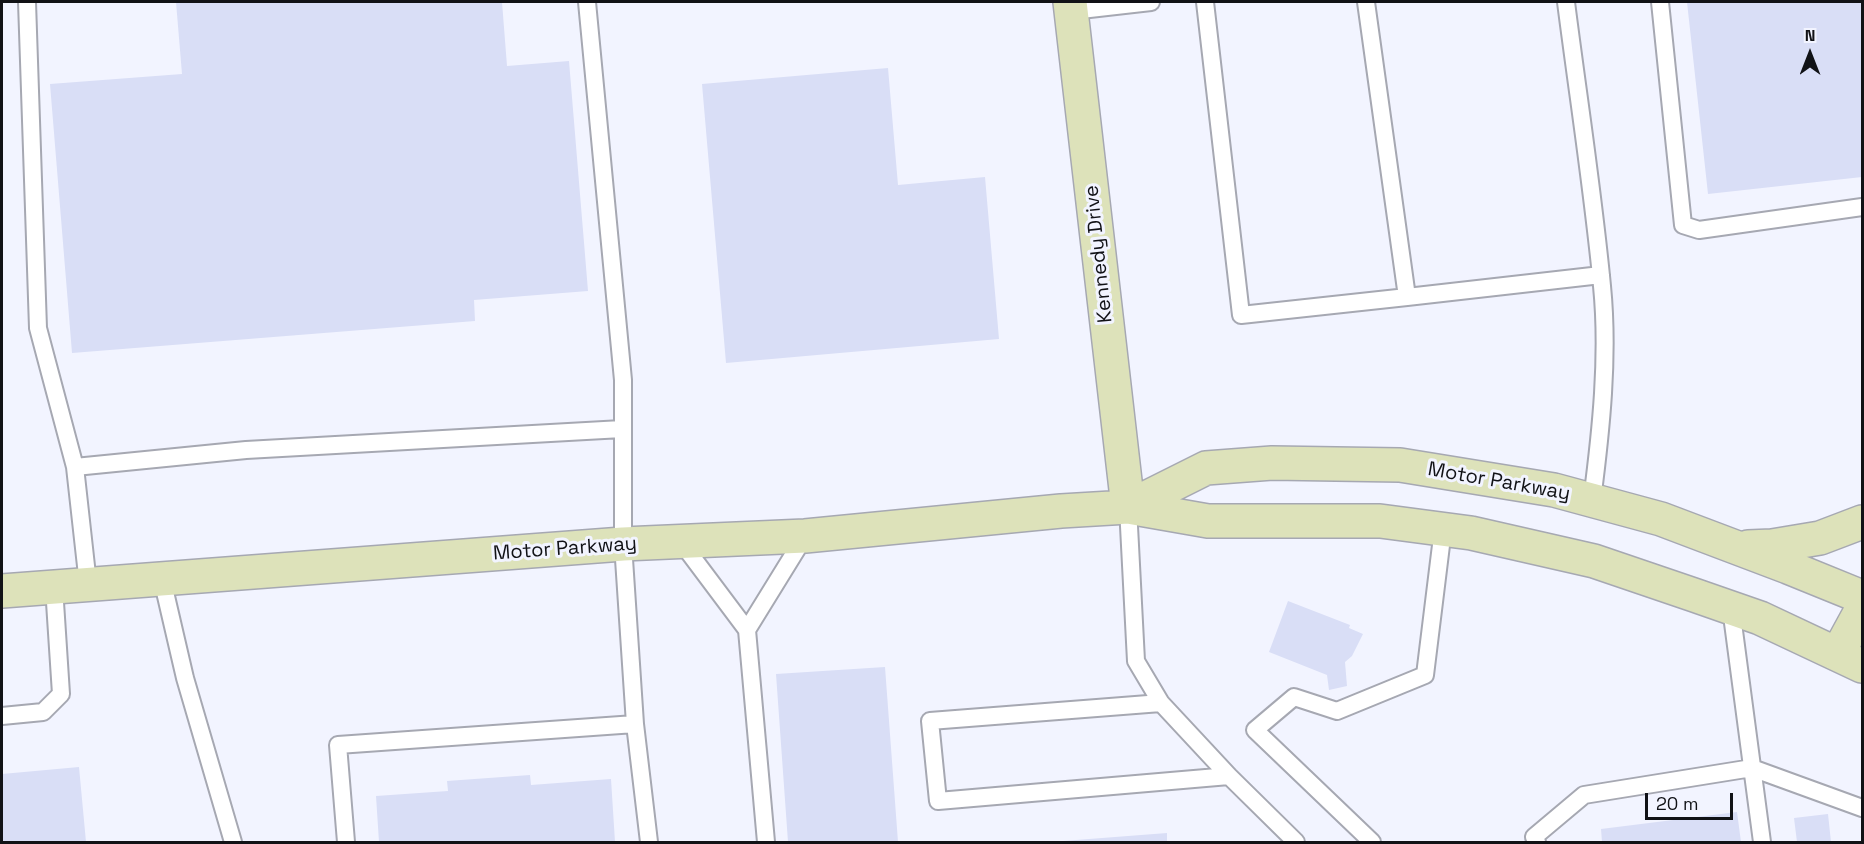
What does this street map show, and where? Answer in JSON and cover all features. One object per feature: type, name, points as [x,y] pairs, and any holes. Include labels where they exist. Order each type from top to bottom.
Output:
[{"type":"main road","name":"Kennedy Drive","points":[[1071,6],[1128,507]]},
{"type":"main road","name":"Motor Parkway","points":[[1128,507],[1206,468],[1272,463],[1400,465],[1554,490],[1661,519],[1863,597]]},
{"type":"main road","name":"Motor Parkway","points":[[2,591],[623,544],[805,536],[1061,511],[1128,507],[1208,521],[1380,521],[1471,533],[1593,561],[1760,618],[1850,660]]},
{"type":"main road","points":[[1737,547],[1772,546],[1820,538],[1863,522]]},
{"type":"main road","points":[[1850,660],[1863,609]]},
{"type":"lane","points":[[27,2],[38,328],[75,467],[88,584]]},
{"type":"lane","points":[[588,2],[623,380],[623,544],[635,724],[649,843]]},
{"type":"lane","points":[[1071,6],[1151,2]]},
{"type":"lane","points":[[1205,2],[1241,315],[1601,275]]},
{"type":"lane","points":[[1366,2],[1407,297]]},
{"type":"lane","points":[[1566,2],[1601,275],[1604,351],[1600,438],[1592,500]]},
{"type":"lane","points":[[1660,2],[1683,225],[1699,230],[1863,207]]},
{"type":"lane","points":[[75,467],[246,450],[622,429]]},
{"type":"lane","points":[[1128,507],[1136,661],[1161,703],[1296,843]]},
{"type":"lane","points":[[1372,843],[1255,730],[1294,697],[1337,711],[1425,675],[1443,529]]},
{"type":"lane","points":[[747,630],[805,536]]},
{"type":"lane","points":[[681,542],[747,630],[766,843]]},
{"type":"lane","points":[[162,579],[185,678],[233,843]]},
{"type":"lane","points":[[2,585],[2,591]]},
{"type":"lane","points":[[2,716],[43,712],[61,694],[54,587]]},
{"type":"lane","points":[[1731,608],[1762,843]]},
{"type":"lane","points":[[1161,703],[930,721],[938,801],[1229,776]]},
{"type":"lane","points":[[346,843],[338,745],[635,724]]},
{"type":"lane","points":[[1537,843],[1534,837],[1584,795],[1752,768],[1863,808]]},
{"type":"building","points":[[176,2],[502,2],[507,66],[569,61],[588,291],[474,300],[475,321],[72,353],[50,84],[182,74]]},
{"type":"building","points":[[1687,2],[1862,2],[1862,177],[1708,194]]},
{"type":"building","points":[[888,68],[898,185],[985,177],[999,339],[726,363],[702,84]]},
{"type":"building","points":[[1288,601],[1350,625],[1349,628],[1363,634],[1352,656],[1345,662],[1347,686],[1329,690],[1327,675],[1269,652]]},
{"type":"building","points":[[885,667],[898,842],[788,842],[776,674]]},
{"type":"building","points":[[79,767],[86,842],[2,842],[2,774]]},
{"type":"building","points":[[530,775],[531,785],[611,779],[615,842],[379,842],[376,796],[448,791],[447,781]]},
{"type":"building","points":[[1737,812],[1741,842],[1602,842],[1601,829]]},
{"type":"building","points":[[1828,814],[1831,842],[1797,842],[1794,818]]},
{"type":"building","points":[[1167,833],[1167,842],[1063,842],[1063,841]]}]
